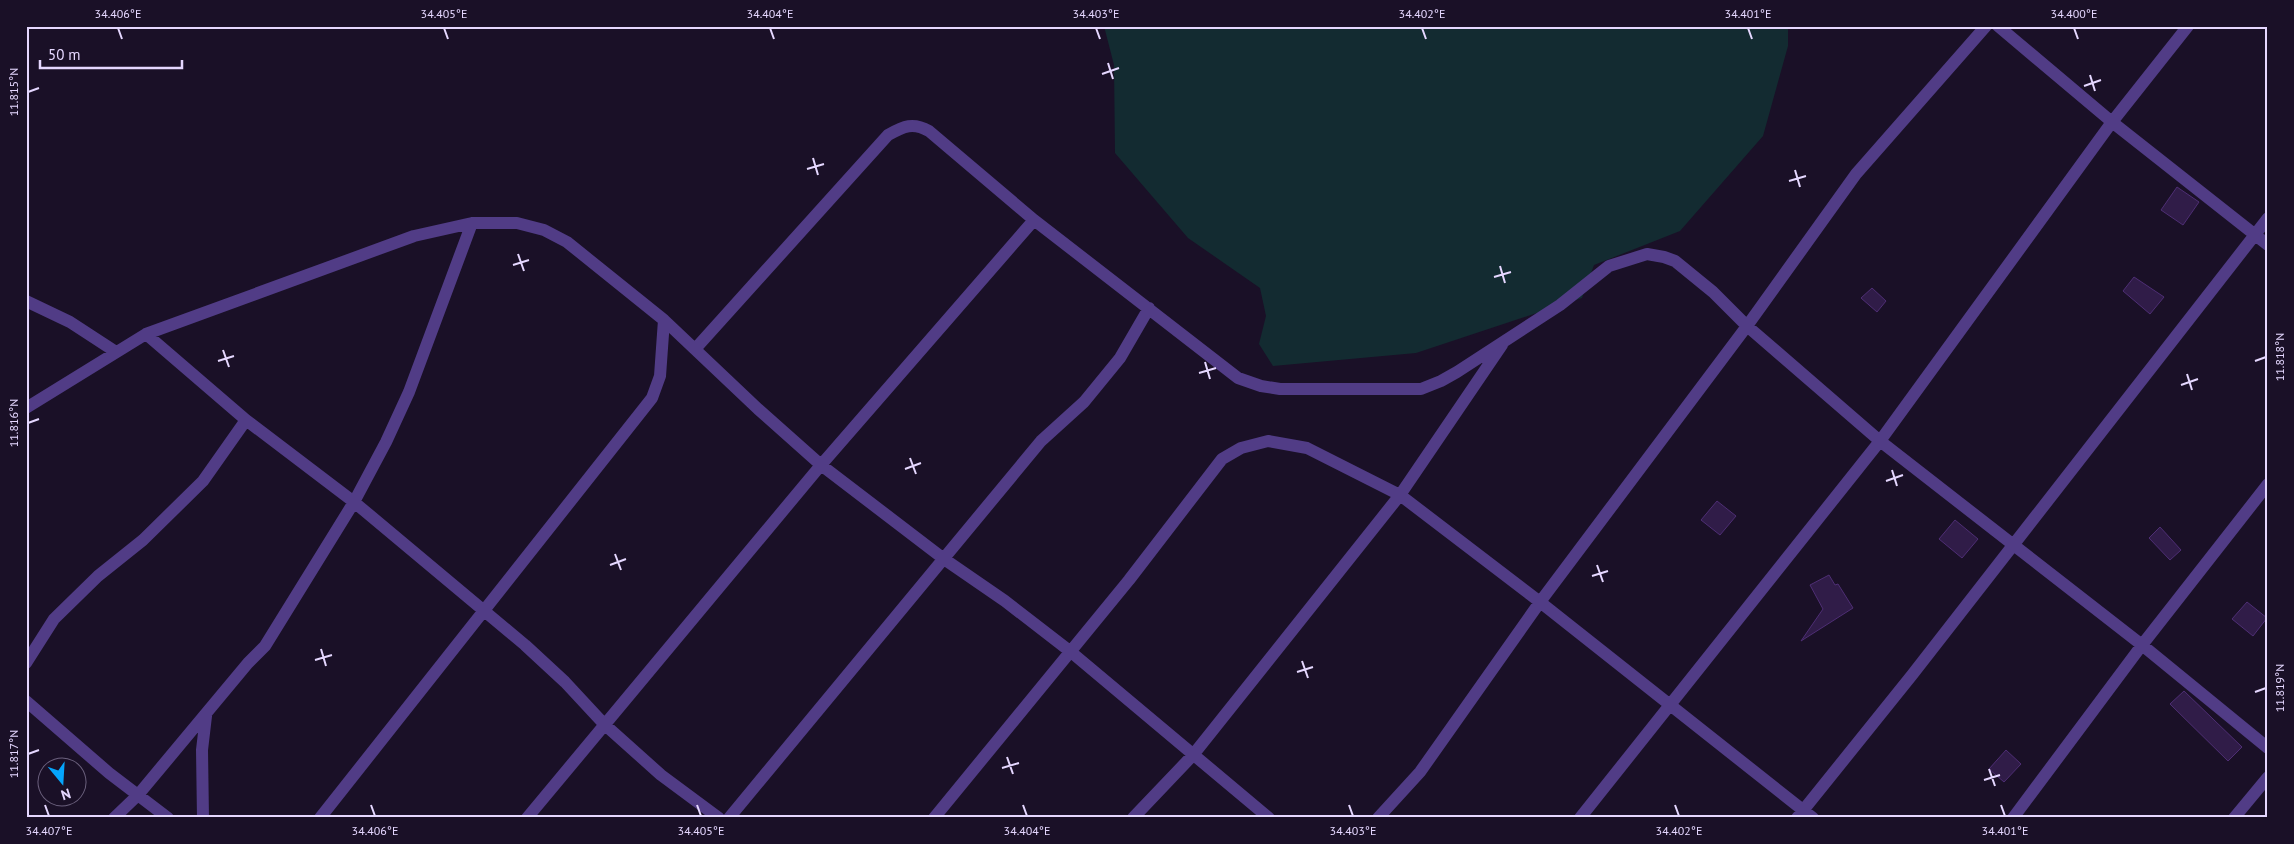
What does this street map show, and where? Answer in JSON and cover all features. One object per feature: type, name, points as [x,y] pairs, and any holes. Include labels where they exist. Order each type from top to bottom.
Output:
[{"type":"street","points":[[1378,818],[1420,772],[1540,602],[1747,326],[1856,174],[1986,26]]},
{"type":"street","points":[[1998,26],[2112,122],[2268,245]]},
{"type":"street","points":[[1580,818],[1880,440],[2112,122],[2188,26]]},
{"type":"street","points":[[696,348],[888,135],[910,124],[920,126],[929,131],[1034,220],[1238,378],[1261,386],[1280,389],[1420,389],[1440,381],[1560,305],[1609,266],[1647,254],[1664,257],[1675,261],[1713,292],[1747,326],[1880,440],[2142,645],[2268,748]]},
{"type":"street","points":[[934,818],[1129,580],[1222,460],[1241,448],[1268,442],[1307,448],[1400,495],[1671,705],[1804,815],[2268,218]]},
{"type":"street","points":[[527,818],[821,465],[1034,220]]},
{"type":"street","points":[[114,818],[138,795],[278,626],[354,502],[386,442],[409,392],[472,222]]},
{"type":"street","points":[[26,408],[146,334],[414,236],[472,222],[516,223],[544,230],[567,242],[664,320],[696,348],[758,409],[821,465],[944,559],[1005,601],[1071,652],[1269,818]]},
{"type":"street","points":[[26,301],[70,322],[116,352]]},
{"type":"street","points":[[729,818],[1041,441],[1084,402],[1120,358],[1149,308]]},
{"type":"street","points":[[320,818],[484,612],[590,474],[652,398],[660,376],[664,320]]},
{"type":"street","points":[[146,334],[246,420],[354,502],[566,682],[604,724],[662,775],[719,818]]},
{"type":"street","points":[[1133,818],[1193,755],[1400,495],[1507,339]]},
{"type":"street","points":[[26,663],[54,619],[98,576],[143,540],[203,481],[246,420]]},
{"type":"street","points":[[2013,818],[2142,645],[2268,484]]},
{"type":"street","points":[[26,702],[168,818]]},
{"type":"street","points":[[203,818],[202,750],[206,715]]},
{"type":"street","points":[[2234,818],[2268,777]]},
{"type":"green space","points":[[1104,26],[1788,26],[1788,46],[1763,136],[1680,231],[1594,265],[1582,298],[1416,353],[1273,366],[1259,344],[1266,316],[1260,288],[1188,238],[1115,153],[1114,65]]},
{"type":"building","points":[[2177,187],[2199,202],[2183,225],[2161,210]]},
{"type":"building","points":[[2134,277],[2164,297],[2150,314],[2123,291]]},
{"type":"building","points":[[1872,288],[1886,301],[1877,312],[1861,298]]},
{"type":"building","points":[[1717,501],[1736,516],[1720,535],[1701,520]]},
{"type":"building","points":[[1955,520],[1978,539],[1962,558],[1939,539]]},
{"type":"building","points":[[2160,527],[2181,550],[2170,560],[2149,538]]},
{"type":"building","points":[[1829,575],[1835,585],[1838,584],[1853,608],[1801,641],[1823,609],[1810,585]]},
{"type":"building","points":[[2247,602],[2267,618],[2253,636],[2232,619]]},
{"type":"building","points":[[2184,691],[2242,747],[2228,761],[2170,704]]},
{"type":"building","points":[[2006,750],[2021,764],[2004,782],[1989,769]]}]
